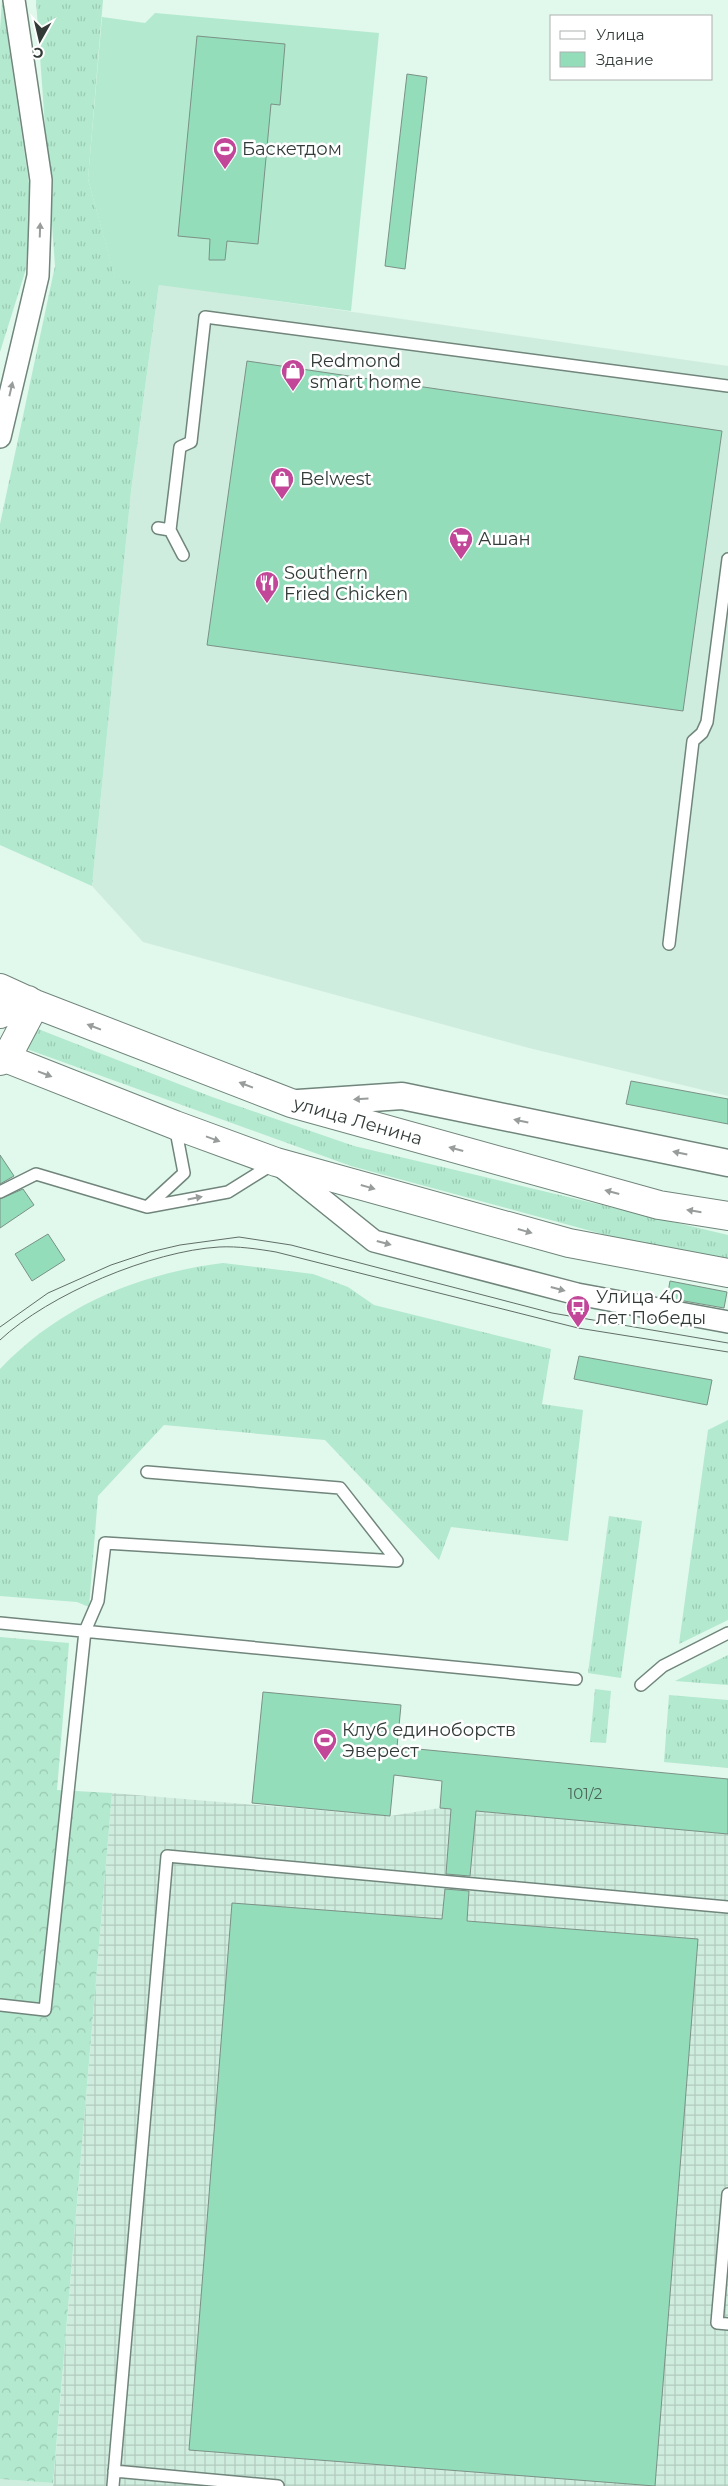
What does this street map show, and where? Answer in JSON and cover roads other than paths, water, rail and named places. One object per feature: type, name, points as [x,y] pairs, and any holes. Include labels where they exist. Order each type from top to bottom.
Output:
[{"type":"main road","name":"улица Ленина","points":[[0,988],[291,1103],[660,1205],[728,1216]]},
{"type":"main road","points":[[0,1014],[32,1002]]},
{"type":"main road","points":[[32,1002],[2,1059],[276,1162],[569,1244],[728,1273]]},
{"type":"street","points":[[0,437],[38,276],[40,220],[41,180],[14,0]]},
{"type":"street","points":[[291,1103],[402,1096],[728,1163]]},
{"type":"street","points":[[276,1162],[374,1240],[577,1294],[728,1322]]},
{"type":"lane","points":[[183,555],[164,529],[180,447],[191,442],[205,317],[728,386]]},
{"type":"lane","points":[[668,944],[693,740],[702,733],[707,722],[728,559]]},
{"type":"lane","points":[[147,1207],[184,1173],[175,1125]]},
{"type":"lane","points":[[0,1192],[36,1174],[147,1207],[228,1192],[276,1162]]},
{"type":"lane","points":[[0,2005],[45,2010],[85,1631],[98,1601],[105,1543],[397,1561],[340,1488],[147,1472]]},
{"type":"lane","points":[[0,1623],[576,1679]]},
{"type":"lane","points":[[641,1685],[663,1666],[728,1633]]},
{"type":"lane","points":[[112,2486],[167,1856],[728,1907]]},
{"type":"lane","points":[[728,2194],[717,2322],[728,2324]]},
{"type":"lane","points":[[114,2471],[278,2486]]},
{"type":"tram line","points":[[0,1327],[48,1293],[111,1265],[150,1252],[180,1245],[239,1237],[291,1245],[552,1313],[728,1343]]},
{"type":"tram line","points":[[0,1340],[45,1307],[73,1291],[103,1278],[163,1257],[192,1250],[226,1247],[276,1252],[578,1328],[728,1352]]},
{"type":"place","name":"Баскетдом","points":[[225,170]]},
{"type":"place","name":"Redmond smart home","points":[[293,392]]},
{"type":"place","name":"Belwest","points":[[282,500]]},
{"type":"place","name":"Ашан","points":[[461,560]]},
{"type":"place","name":"Southern Fried Chicken","points":[[267,604]]},
{"type":"place","name":"Улица 40 лет Победы","points":[[578,1328]]},
{"type":"place","name":"Клуб единоборств Эверест","points":[[325,1761]]}]
